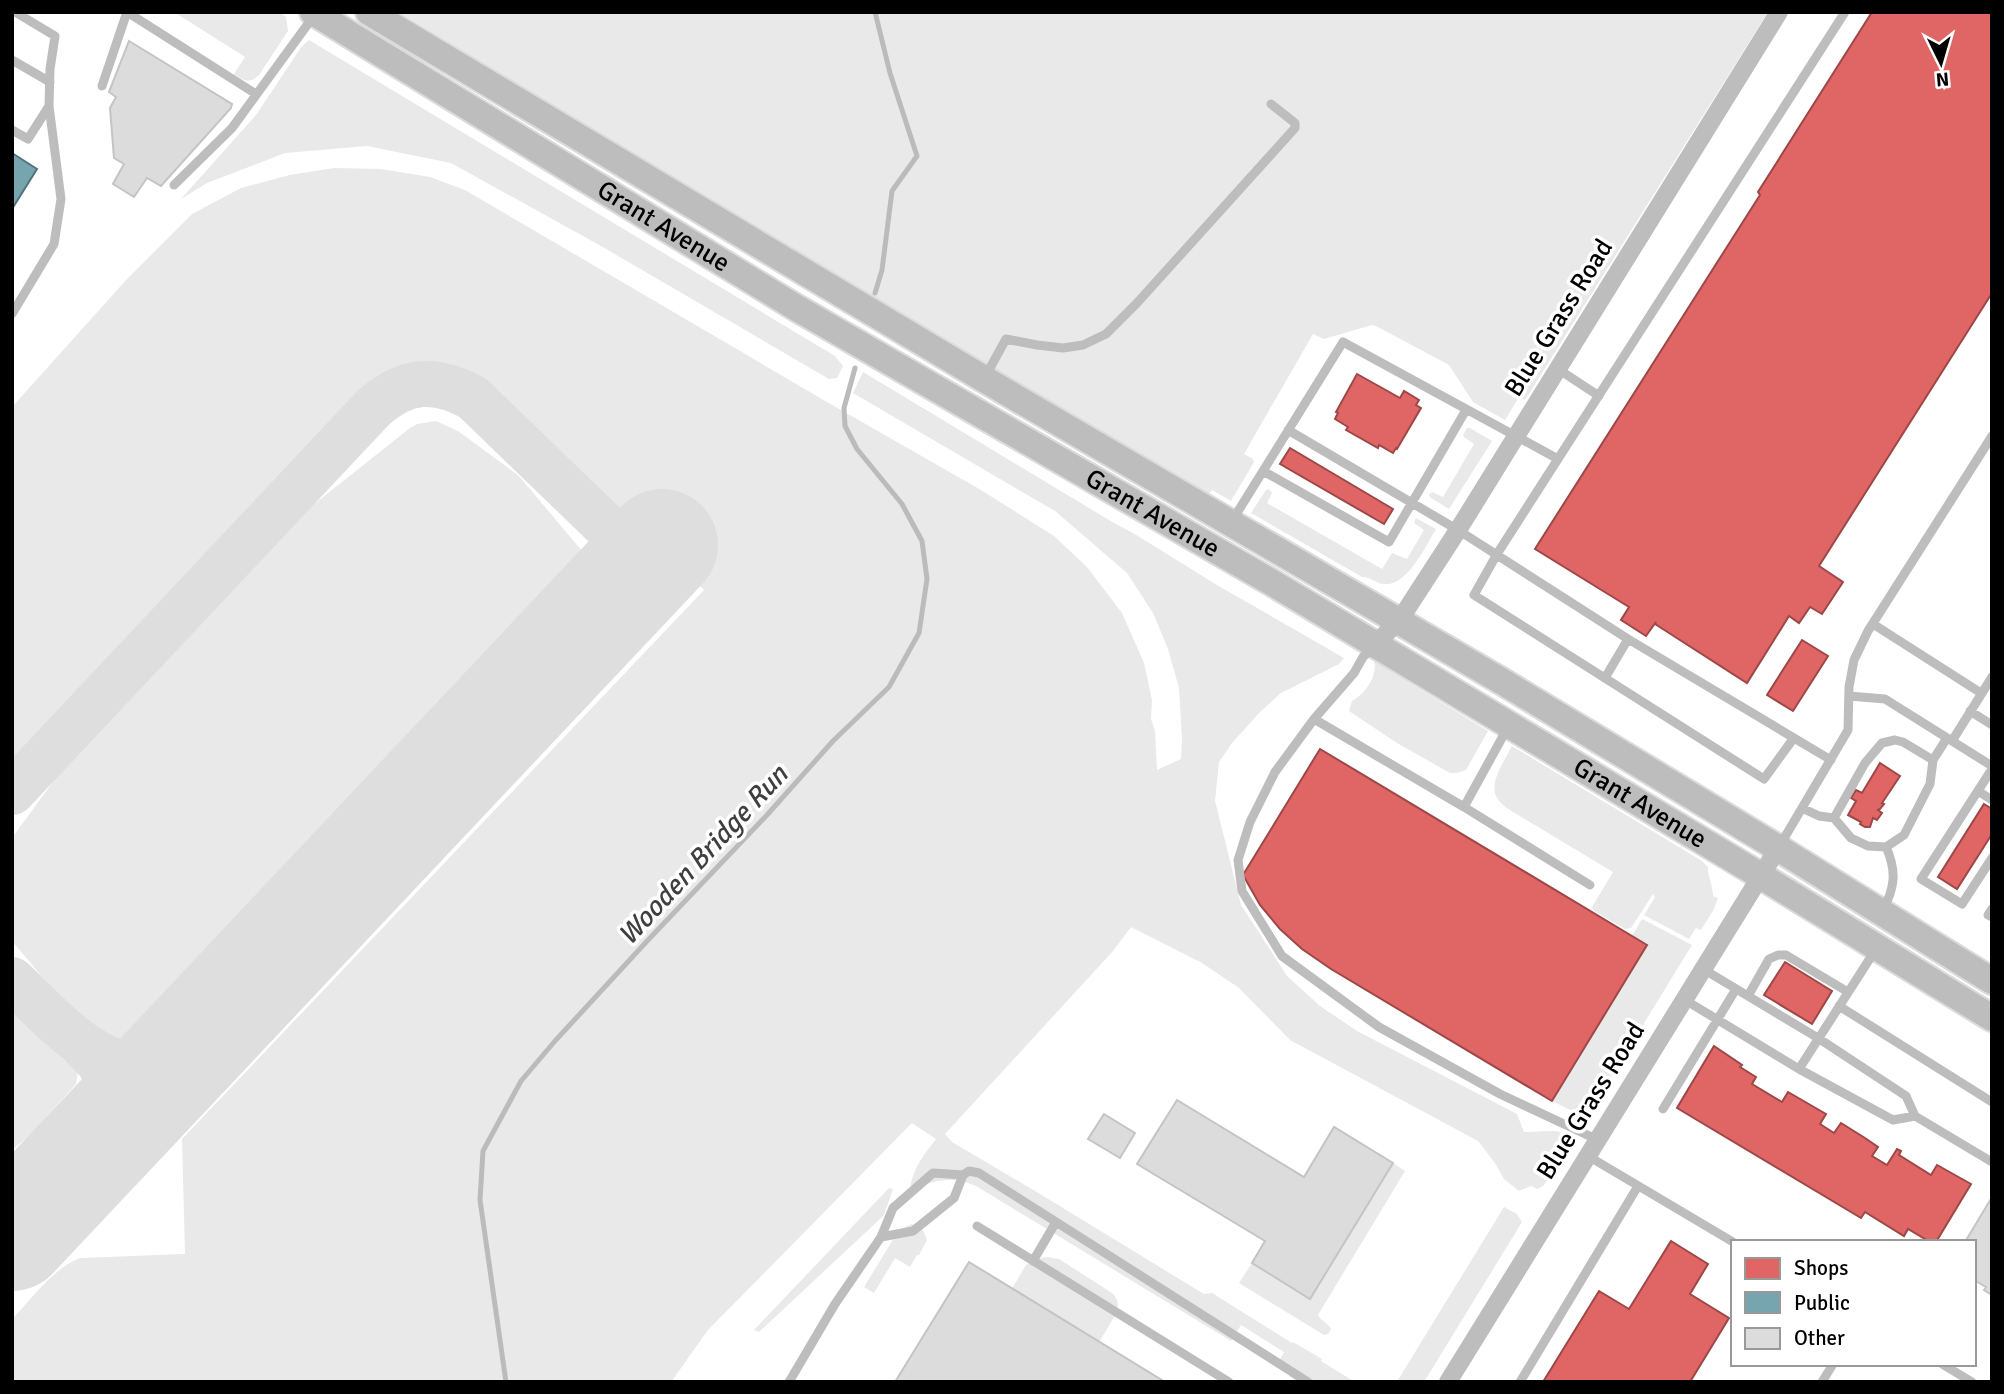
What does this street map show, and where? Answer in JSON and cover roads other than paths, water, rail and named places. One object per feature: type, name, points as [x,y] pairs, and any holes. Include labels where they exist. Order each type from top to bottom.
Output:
[{"type":"main road","name":"Grant Avenue","points":[[369,12],[984,379],[1399,621],[1778,848],[1992,981]]},
{"type":"main road","name":"Grant Avenue","points":[[315,13],[795,307],[1271,582],[1992,1018]]},
{"type":"street","name":"Blue Grass Road","points":[[1375,644],[1399,621],[1458,530],[1779,12]]},
{"type":"street","name":"Blue Grass Road","points":[[1448,1382],[1778,848]]},
{"type":"lane","points":[[12,314],[54,244],[61,199],[50,106],[55,36],[15,12]]},
{"type":"lane","points":[[102,86],[127,12],[256,94]]},
{"type":"lane","points":[[1793,738],[1764,779],[1475,594],[1497,554],[1845,12]]},
{"type":"lane","points":[[174,185],[232,128],[315,13]]},
{"type":"lane","points":[[12,60],[50,82]]},
{"type":"lane","points":[[984,379],[1006,339],[1063,348],[1083,345],[1106,334],[1295,128],[1295,123],[1271,104]]},
{"type":"lane","points":[[12,130],[28,139],[50,106]]},
{"type":"lane","points":[[1231,522],[1343,342],[1558,459]]},
{"type":"lane","points":[[1558,369],[1599,396]]},
{"type":"lane","points":[[1263,471],[1389,542],[1466,410]]},
{"type":"lane","points":[[1288,430],[1412,502],[1629,639],[1831,760]]},
{"type":"lane","points":[[1778,848],[1848,730],[1854,660],[1873,624],[1992,436]]},
{"type":"lane","points":[[1873,624],[1981,694]]},
{"type":"lane","points":[[1605,678],[1629,639]]},
{"type":"lane","points":[[1375,644],[1275,772],[1250,822],[1237,860],[1242,891],[1282,956],[1379,1027],[1500,1094],[1598,1140]]},
{"type":"lane","points":[[1802,808],[1819,816],[1834,818],[1851,838],[1868,846],[1886,847],[1903,835],[1930,784],[1933,760],[1992,677]]},
{"type":"lane","points":[[1849,696],[1885,699],[1992,767],[1922,879],[1962,904],[1992,858]]},
{"type":"lane","points":[[1970,711],[1992,724]]},
{"type":"lane","points":[[1314,719],[1590,885]]},
{"type":"lane","points":[[1464,807],[1509,725]]},
{"type":"lane","points":[[1834,818],[1865,763],[1882,743],[1895,740],[1903,742],[1933,760]]},
{"type":"lane","points":[[1978,791],[1992,800]]},
{"type":"lane","points":[[1881,912],[1891,895],[1893,876],[1891,857],[1886,847]]},
{"type":"lane","points":[[1992,909],[1988,915],[1992,917]]},
{"type":"lane","points":[[1800,1069],[1877,947]]},
{"type":"lane","points":[[1748,996],[1769,959],[1778,955],[1786,955],[1848,992]]},
{"type":"lane","points":[[1703,969],[1818,1038],[1906,1096],[1915,1116],[1992,1162]]},
{"type":"lane","points":[[1664,1110],[1736,989]]},
{"type":"lane","points":[[1685,1000],[1800,1069],[1893,1120],[1915,1116]]},
{"type":"lane","points":[[1839,1006],[1992,1102]]},
{"type":"lane","points":[[1588,1156],[1731,1241]]},
{"type":"lane","points":[[881,1237],[913,1231],[954,1198],[964,1175],[969,1171],[979,1173],[1308,1382]]},
{"type":"lane","points":[[789,1382],[835,1304],[881,1237],[892,1208],[933,1173],[964,1175]]},
{"type":"lane","points":[[1520,1382],[1638,1186]]},
{"type":"lane","points":[[1033,1262],[1056,1222]]},
{"type":"lane","points":[[977,1226],[1229,1382]]},
{"type":"lane","points":[[1822,1382],[1832,1366]]},
{"type":"lane","points":[[1945,1366],[1972,1382]]},
{"type":"waterway","name":"Wooden Bridge Run","points":[[875,12],[890,73],[917,156],[892,191],[882,270],[875,293]]},
{"type":"waterway","name":"Wooden Bridge Run","points":[[506,1382],[480,1200],[483,1151],[521,1081],[833,741],[889,687],[919,633],[927,579],[922,541],[902,504],[857,449],[845,426],[844,408],[855,368]]}]
